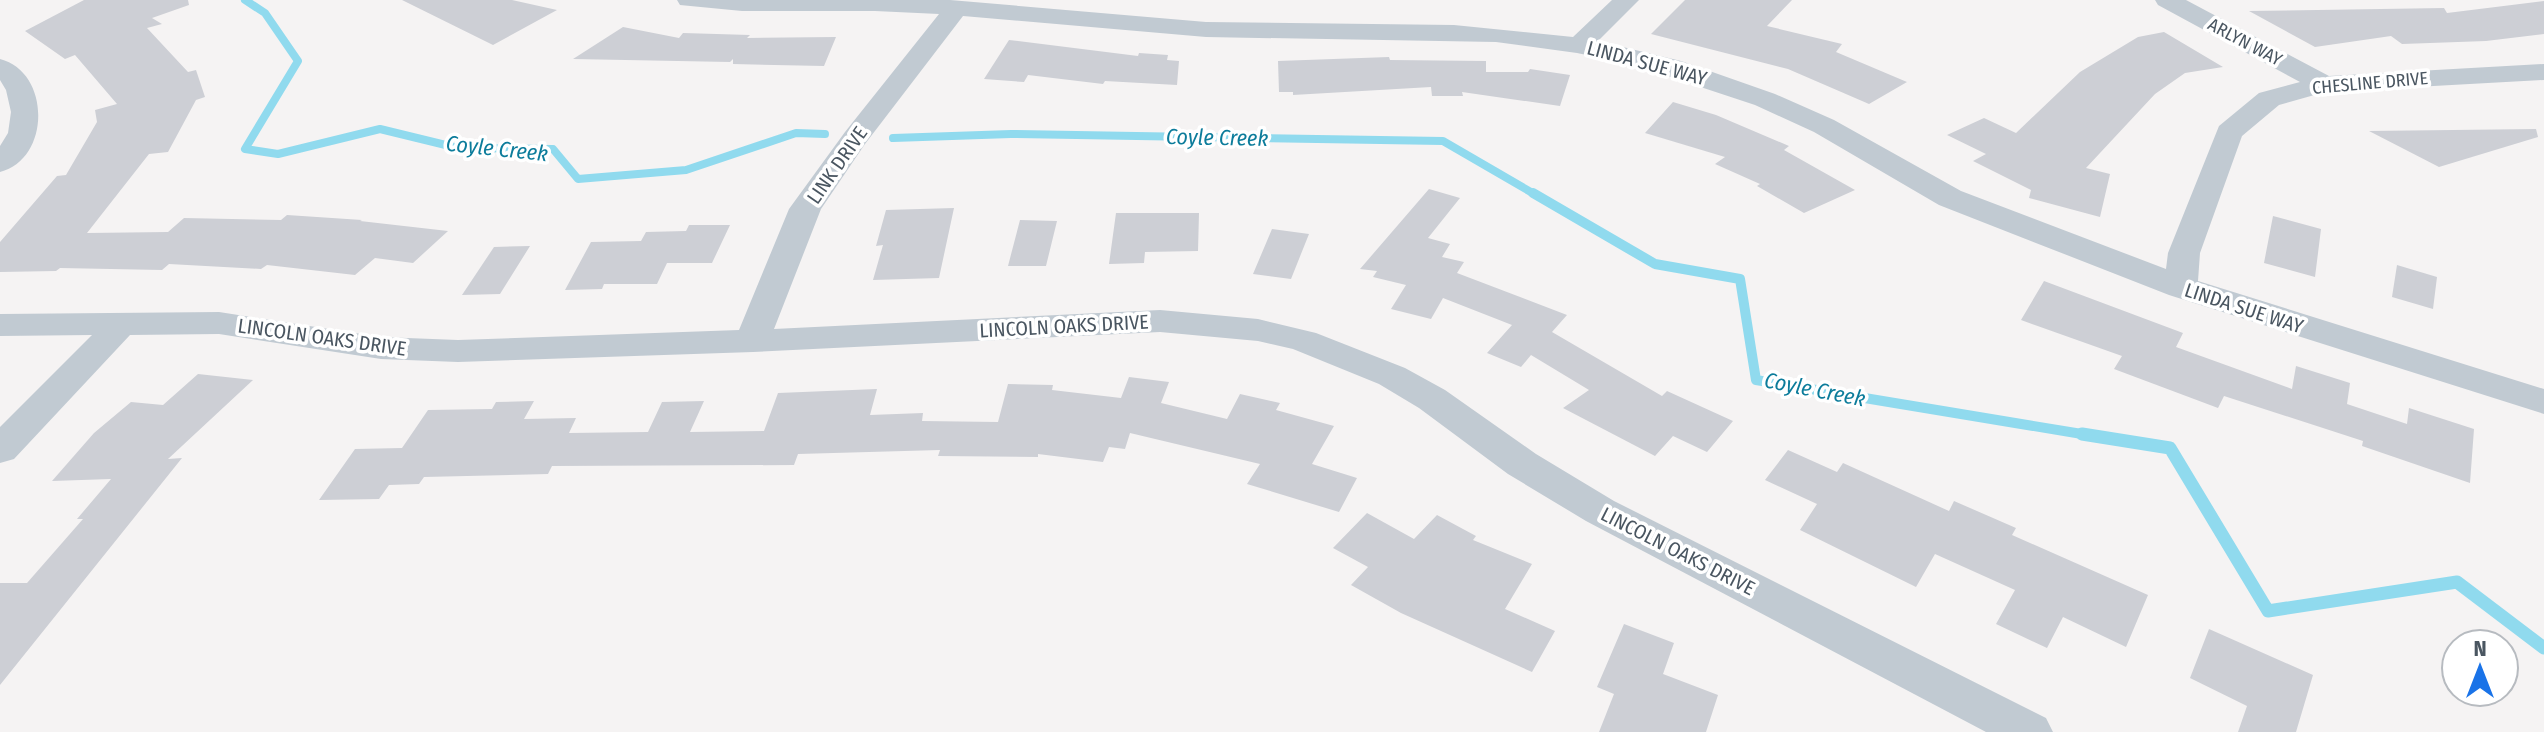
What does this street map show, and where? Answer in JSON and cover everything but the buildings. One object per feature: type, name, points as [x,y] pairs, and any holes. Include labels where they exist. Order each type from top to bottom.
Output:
[{"type":"street","name":"LINDA SUE WAY","points":[[689,0],[737,5],[850,1],[1243,31],[1448,32],[1579,45],[1703,77],[1778,105],[1827,128],[1935,192],[2063,245],[2181,288],[2544,402]]},
{"type":"street","points":[[1579,45],[1627,0]]},
{"type":"street","name":"ARLYN WAY","points":[[2167,0],[2324,84]]},
{"type":"street","name":"LINK DRIVE","points":[[753,341],[762,311],[805,209],[855,138],[956,9]]},
{"type":"street","points":[[0,67],[13,74],[25,104],[19,141],[0,163]]},
{"type":"street","name":"CHESLINE DRIVE","points":[[2181,288],[2184,253],[2229,132],[2269,99],[2324,84],[2544,72]]},
{"type":"street","name":"LINCOLN OAKS DRIVE","points":[[0,325],[246,325],[334,343],[427,350],[753,341],[1160,321],[1210,323],[1304,341],[1349,356],[1392,376],[1432,399],[1522,464],[1600,511],[2029,732]]},
{"type":"street","points":[[0,450],[99,350],[121,323]]},
{"type":"waterway","name":"Coyle Creek","points":[[245,0],[265,13],[298,61],[245,149],[278,154],[380,129],[458,148],[553,149],[578,179],[686,170],[796,133],[825,134]]},
{"type":"waterway","name":"Coyle Creek","points":[[893,138],[1011,134],[1443,141],[1536,195]]},
{"type":"waterway","name":"Coyle Creek","points":[[1533,193],[1655,264],[1740,279],[1756,380],[2094,436]]},
{"type":"waterway","name":"Coyle Creek","points":[[2082,434],[2170,448],[2268,611],[2457,582],[2544,648]]}]
